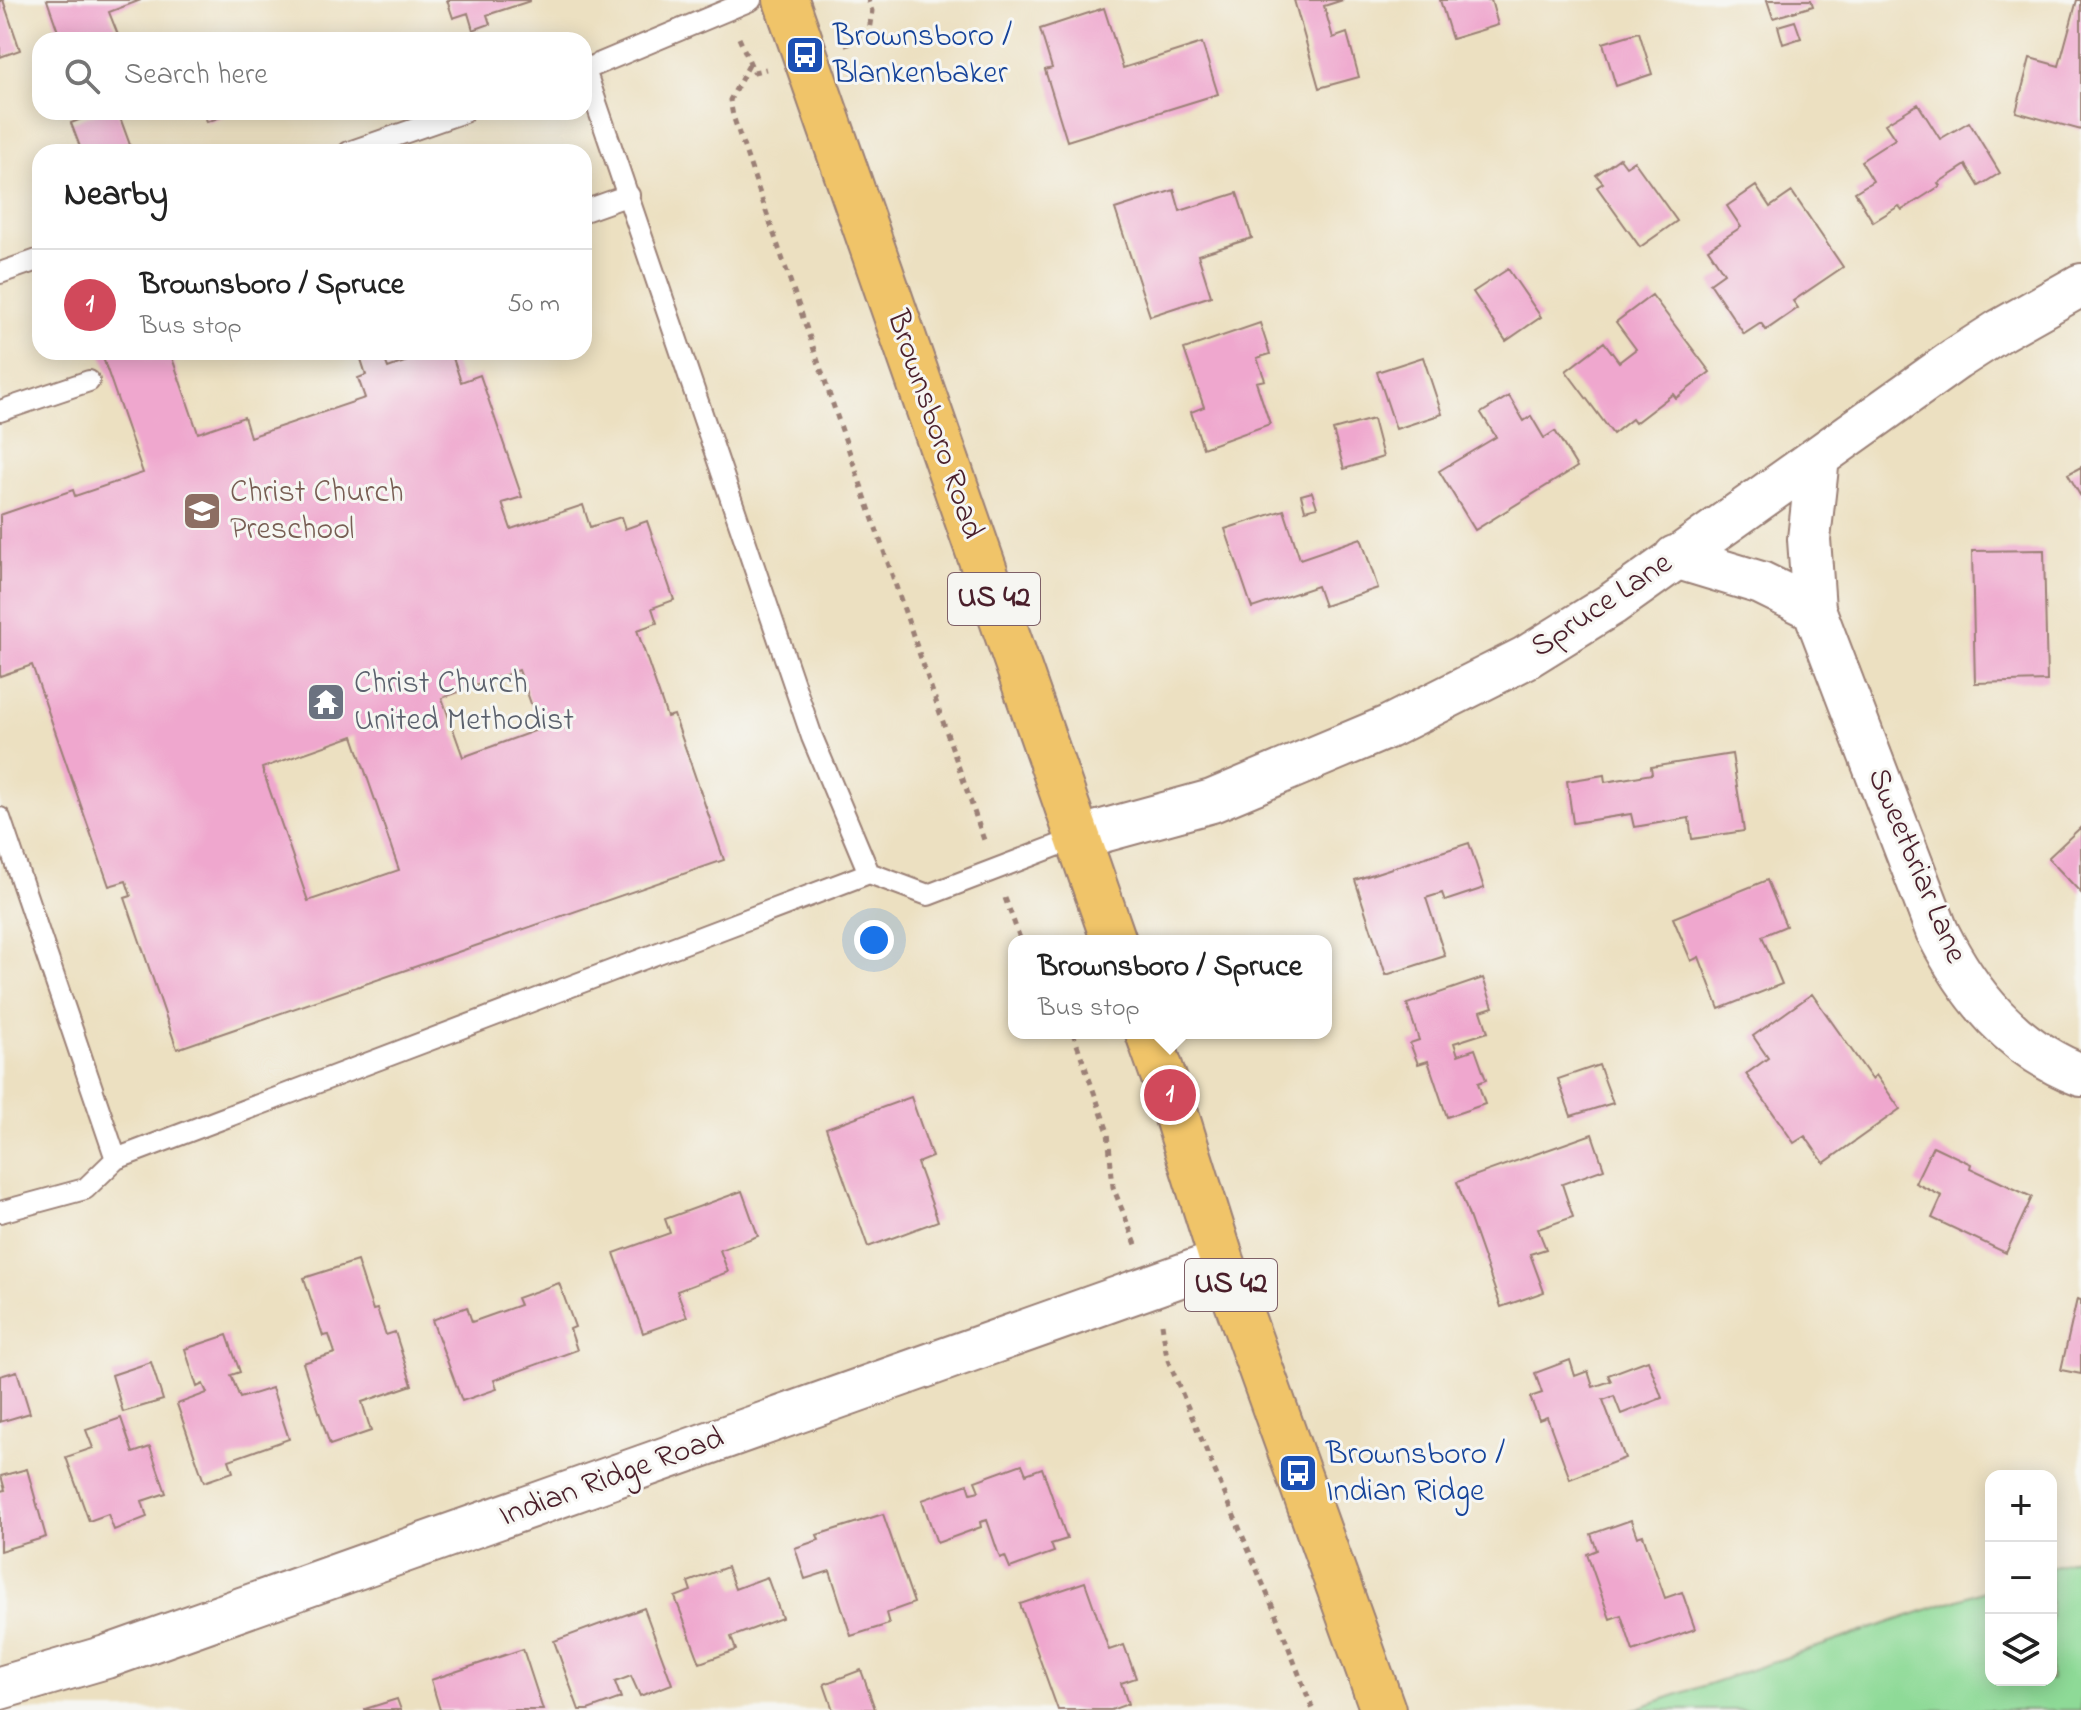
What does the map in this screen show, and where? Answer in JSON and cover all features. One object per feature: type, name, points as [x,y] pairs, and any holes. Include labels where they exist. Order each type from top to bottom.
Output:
[{"type":"main road","name":"Brownsboro Road","points":[[786,0],[1112,935]]},
{"type":"main road","name":"US 42","points":[[1150,1039],[1222,1261],[1383,1710]]},
{"type":"street","name":"Spruce Lane","points":[[1077,838],[1212,801],[1388,727],[1525,658],[1612,604],[1989,337],[2081,285]]},
{"type":"street","name":"Sweetbriar Lane","points":[[1818,458],[1809,539],[1814,609],[1937,931],[1957,969],[1991,1015],[2041,1055],[2081,1075]]},
{"type":"street","points":[[1675,557],[1761,583],[1814,609]]},
{"type":"street","name":"Indian Ridge Road","points":[[0,1688],[106,1657],[1222,1261]]},
{"type":"lane","points":[[592,67],[751,0]]},
{"type":"lane","points":[[592,90],[812,737],[869,873]]},
{"type":"lane","points":[[372,144],[441,120]]},
{"type":"lane","points":[[592,208],[629,195]]},
{"type":"lane","points":[[0,273],[32,262]]},
{"type":"lane","points":[[0,411],[89,381]]},
{"type":"lane","points":[[0,818],[116,1159]]},
{"type":"lane","points":[[0,1212],[85,1189],[116,1159],[869,873],[928,895],[1077,838]]},
{"type":"path","points":[[868,0],[872,11],[868,38]]},
{"type":"path","points":[[749,65],[730,100],[733,116],[1019,935]]},
{"type":"path","points":[[1075,1039],[1108,1132],[1113,1187],[1160,1311],[1167,1358],[1313,1710]]},
{"type":"green space","points":[[2081,1557],[2081,1710],[1632,1710],[1985,1590],[1985,1686],[2057,1686],[2057,1565]]},
{"type":"building","points":[[0,0],[3,0],[20,50],[0,57]]},
{"type":"building","points":[[47,0],[141,0],[109,12],[117,32],[58,32]]},
{"type":"building","points":[[447,0],[530,1],[487,15],[490,24],[473,30],[468,13],[453,18]]},
{"type":"building","points":[[1294,0],[1343,0],[1324,6],[1333,38],[1347,33],[1359,77],[1319,88]]},
{"type":"building","points":[[1440,0],[1491,0],[1498,25],[1452,39]]},
{"type":"building","points":[[1767,0],[1811,0],[1813,6],[1773,18]]},
{"type":"building","points":[[2077,0],[2081,0],[2081,130],[2016,112],[2030,58],[2059,66]]},
{"type":"building","points":[[1104,8],[1123,68],[1202,43],[1218,94],[1067,141],[1045,70],[1052,68],[1040,29]]},
{"type":"building","points":[[1795,21],[1801,38],[1783,44],[1778,26]]},
{"type":"building","points":[[1639,32],[1652,74],[1616,86],[1603,43]]},
{"type":"building","points":[[1918,104],[1940,139],[1969,122],[2000,173],[1979,186],[1966,165],[1902,210],[1899,206],[1873,222],[1855,192],[1873,181],[1861,161],[1895,139],[1885,124]]},
{"type":"building","points":[[79,120],[121,120],[130,144],[79,144],[71,123]]},
{"type":"building","points":[[1620,158],[1626,166],[1634,161],[1677,221],[1640,247],[1597,187],[1603,183],[1596,175]]},
{"type":"building","points":[[1756,186],[1770,207],[1792,192],[1843,267],[1793,301],[1798,308],[1766,330],[1761,323],[1744,334],[1710,283],[1724,273],[1708,249],[1741,227],[1727,206]]},
{"type":"building","points":[[1174,190],[1180,211],[1237,193],[1252,238],[1198,255],[1211,296],[1150,316],[1115,209]]},
{"type":"building","points":[[1508,269],[1541,317],[1506,341],[1473,292]]},
{"type":"building","points":[[1652,295],[1710,372],[1676,398],[1673,394],[1635,423],[1632,419],[1613,434],[1566,371],[1604,342],[1619,362],[1636,349],[1616,322]]},
{"type":"building","points":[[1260,323],[1270,354],[1257,358],[1265,380],[1256,382],[1270,424],[1203,448],[1191,412],[1204,407],[1184,349]]},
{"type":"building","points":[[1423,357],[1442,414],[1396,429],[1377,372]]},
{"type":"building","points":[[104,360],[173,360],[198,433],[244,417],[250,437],[365,398],[358,378],[366,375],[361,360],[385,360],[388,368],[410,360],[454,360],[461,382],[480,375],[522,497],[502,503],[511,529],[583,505],[590,527],[621,517],[625,529],[647,521],[674,600],[652,608],[657,623],[637,630],[667,717],[674,715],[724,860],[177,1049],[125,898],[131,896],[126,881],[109,886],[32,665],[0,676],[0,515],[73,490],[75,496],[143,473]],"holes":[[[519,670],[540,729],[463,757],[442,698]],[[353,736],[399,870],[308,901],[262,768]]]},
{"type":"building","points":[[1509,396],[1524,421],[1531,416],[1544,438],[1555,431],[1577,467],[1475,530],[1439,471],[1496,437],[1481,413]]},
{"type":"building","points":[[1373,419],[1383,457],[1344,469],[1333,430]]},
{"type":"building","points":[[2081,467],[2081,497],[2068,474]]},
{"type":"building","points":[[1312,492],[1317,507],[1305,510],[1301,495]]},
{"type":"building","points":[[1284,510],[1300,559],[1361,538],[1378,588],[1324,606],[1317,586],[1252,608],[1225,529]]},
{"type":"building","points":[[2044,550],[2047,681],[1975,683],[1972,551]]},
{"type":"building","points":[[1732,754],[1744,831],[1692,839],[1689,818],[1634,827],[1631,814],[1573,823],[1567,781],[1604,775],[1605,782],[1652,774],[1651,767]]},
{"type":"building","points":[[2081,827],[2081,893],[2048,858]]},
{"type":"building","points":[[1469,843],[1484,888],[1445,901],[1442,893],[1426,898],[1445,956],[1386,975],[1355,880]]},
{"type":"building","points":[[1767,880],[1786,926],[1762,936],[1782,984],[1719,1009],[1699,957],[1691,961],[1673,918]]},
{"type":"building","points":[[1483,978],[1493,1007],[1481,1011],[1488,1032],[1454,1043],[1458,1055],[1475,1049],[1486,1080],[1478,1083],[1485,1104],[1447,1117],[1428,1061],[1418,1064],[1410,1043],[1419,1040],[1407,1004]]},
{"type":"building","points":[[1812,994],[1872,1079],[1876,1075],[1900,1109],[1824,1163],[1805,1136],[1794,1143],[1746,1074],[1768,1058],[1753,1036]]},
{"type":"building","points":[[1599,1065],[1613,1103],[1571,1116],[1558,1079]]},
{"type":"building","points":[[911,1097],[932,1157],[917,1163],[938,1221],[868,1247],[826,1128]]},
{"type":"building","points":[[1592,1134],[1604,1169],[1562,1184],[1573,1217],[1538,1229],[1546,1249],[1530,1254],[1544,1292],[1501,1307],[1457,1182]]},
{"type":"building","points":[[1933,1146],[1971,1164],[1970,1168],[2032,1197],[2006,1253],[1932,1218],[1942,1196],[1915,1183]]},
{"type":"building","points":[[742,1191],[758,1236],[720,1250],[728,1272],[677,1291],[687,1317],[643,1333],[614,1253],[670,1233],[665,1219]]},
{"type":"building","points":[[357,1261],[373,1310],[377,1309],[386,1335],[395,1332],[412,1385],[362,1402],[371,1431],[330,1445],[303,1363],[335,1353],[329,1335],[323,1336],[304,1278]]},
{"type":"building","points":[[559,1283],[575,1327],[570,1329],[577,1350],[494,1380],[497,1389],[462,1401],[432,1320],[467,1307],[472,1322],[520,1305],[517,1298]]},
{"type":"building","points":[[2077,1299],[2081,1300],[2081,1374],[2061,1370]]},
{"type":"building","points":[[227,1335],[240,1372],[231,1375],[240,1398],[272,1388],[289,1439],[229,1460],[233,1472],[204,1482],[177,1404],[207,1393],[203,1384],[197,1387],[185,1349]]},
{"type":"building","points":[[1570,1360],[1575,1376],[1588,1371],[1593,1387],[1611,1381],[1608,1375],[1648,1360],[1662,1398],[1621,1414],[1614,1396],[1603,1400],[1625,1458],[1570,1479],[1547,1417],[1539,1420],[1530,1397],[1542,1393],[1535,1373]]},
{"type":"building","points":[[151,1362],[163,1400],[123,1412],[112,1375]]},
{"type":"building","points":[[17,1371],[30,1413],[0,1422],[0,1376]]},
{"type":"building","points":[[121,1418],[133,1453],[150,1447],[166,1493],[142,1501],[147,1517],[114,1530],[108,1514],[89,1521],[66,1457],[93,1448],[86,1430]]},
{"type":"building","points":[[1022,1464],[1026,1474],[1042,1468],[1067,1539],[1051,1544],[1054,1552],[1010,1568],[1005,1556],[1000,1558],[987,1520],[980,1522],[981,1527],[937,1543],[922,1500],[968,1484],[971,1493],[979,1491],[975,1481]]},
{"type":"building","points":[[27,1469],[46,1537],[0,1551],[0,1491],[5,1490],[1,1476]]},
{"type":"building","points":[[883,1514],[914,1603],[886,1613],[889,1624],[851,1636],[830,1571],[805,1579],[795,1548],[819,1540],[817,1535]]},
{"type":"building","points":[[1631,1520],[1637,1537],[1643,1535],[1665,1598],[1682,1592],[1695,1629],[1633,1651],[1621,1615],[1610,1619],[1587,1554],[1597,1550],[1591,1534]]},
{"type":"building","points":[[727,1567],[735,1589],[767,1577],[782,1618],[731,1637],[736,1650],[700,1663],[675,1597],[691,1591],[688,1582]]},
{"type":"building","points":[[1085,1582],[1109,1650],[1124,1645],[1136,1678],[1121,1683],[1128,1704],[1111,1710],[1058,1710],[1020,1604]]},
{"type":"building","points":[[644,1608],[672,1684],[640,1696],[631,1676],[615,1682],[621,1698],[588,1710],[579,1710],[554,1641]]},
{"type":"building","points":[[523,1649],[543,1710],[440,1710],[431,1680]]},
{"type":"building","points":[[861,1670],[875,1709],[833,1710],[824,1684]]},
{"type":"building","points":[[397,1699],[401,1710],[365,1710],[365,1709]]},
{"type":"place","name":"Brownsboro / Blankenbaker","points":[[805,55]]},
{"type":"place","name":"Christ Church Preschool","points":[[202,511]]},
{"type":"place","name":"Christ Church United Methodist","points":[[326,702]]},
{"type":"place","name":"Brownsboro / Spruce","points":[[1170,1095]]},
{"type":"place","name":"Brownsboro / Indian Ridge","points":[[1298,1473]]}]
